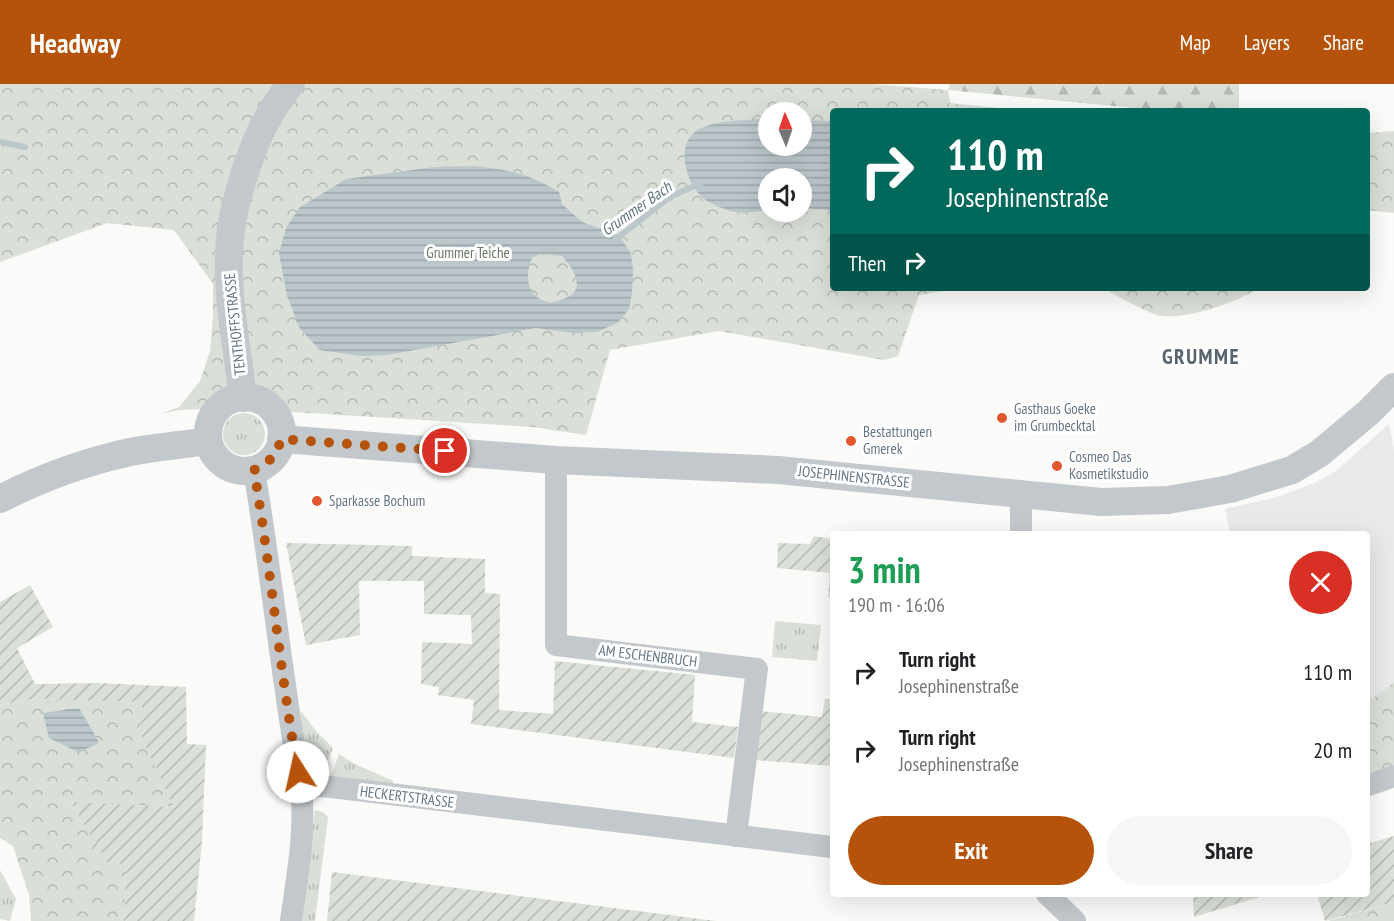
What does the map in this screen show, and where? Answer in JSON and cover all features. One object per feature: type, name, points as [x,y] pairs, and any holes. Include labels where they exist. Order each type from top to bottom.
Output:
[{"type":"street","name":"TENTHOFFSTRASSE","points":[[243,398],[231,308],[230,239],[233,218],[256,138],[267,117],[291,84]]},
{"type":"street","name":"JOSEPHINENSTRASSE","points":[[281,439],[556,460],[778,470],[1101,502],[1168,500],[1218,492],[1292,470],[1320,453],[1369,412],[1394,387]]},
{"type":"street","points":[[243,398],[252,398],[271,409],[281,427],[281,439],[273,458],[264,466],[254,470],[239,471],[225,466],[214,455],[208,441],[210,421],[223,405],[243,398]]},
{"type":"street","points":[[0,499],[50,476],[101,460],[131,452],[208,441]]},
{"type":"street","name":"AM ESCHENBRUCH","points":[[556,460],[556,645],[757,669],[736,836]]},
{"type":"street","points":[[254,470],[265,537],[284,690],[301,787],[303,831],[291,921]]},
{"type":"street","points":[[1021,495],[1021,531]]},
{"type":"street","points":[[1370,785],[1394,776]]},
{"type":"street","name":"HECKERTSTRASSE","points":[[301,787],[323,786],[830,847]]},
{"type":"street","points":[[1056,897],[1075,921]]},
{"type":"shaded area","points":[[758,119],[758,156],[812,156],[812,120],[830,121],[830,210],[812,209],[812,168],[758,168],[758,211],[732,212],[702,197],[691,183],[685,164],[685,155],[689,138],[709,125]]},
{"type":"shaded area","points":[[474,166],[528,176],[559,192],[562,204],[582,222],[620,236],[631,254],[633,270],[629,309],[617,323],[597,332],[573,333],[536,328],[387,355],[361,356],[320,350],[300,329],[287,296],[279,253],[286,228],[299,208],[346,179],[434,167]],"holes":[[[541,254],[562,256],[575,275],[577,281],[575,291],[570,296],[551,303],[538,298],[529,283],[528,272],[533,257]]]},
{"type":"shaded area","points":[[1389,424],[1394,450],[1394,765],[1370,773],[1370,531],[1229,531],[1225,509],[1277,497],[1312,484],[1335,472]]},
{"type":"shaded area","points":[[79,708],[99,742],[80,753],[49,738],[43,713]]},
{"type":"green space","name":"Grummer Teiche","points":[[0,84],[871,84],[948,90],[950,103],[999,108],[830,108],[830,291],[944,291],[919,295],[898,356],[884,360],[719,331],[610,350],[586,435],[533,427],[228,408],[179,410],[160,414],[179,407],[200,381],[210,351],[213,317],[213,284],[174,230],[107,223],[0,262]]},
{"type":"green space","points":[[950,84],[1239,84],[1239,108],[1134,108],[948,90]]},
{"type":"green space","points":[[1394,131],[1394,213],[1370,210],[1370,133]]},
{"type":"green space","points":[[1108,291],[1253,291],[1224,305],[1180,316],[1157,315]]},
{"type":"green space","points":[[244,413],[259,419],[265,434],[259,449],[244,455],[229,449],[223,434],[229,419]]},
{"type":"green space","points":[[814,536],[830,539],[830,573],[777,568],[778,543],[810,544]]},
{"type":"green space","points":[[286,543],[412,546],[412,556],[485,559],[485,593],[500,594],[499,710],[553,714],[555,661],[695,675],[692,722],[738,727],[734,758],[471,724],[474,700],[438,695],[439,687],[421,684],[422,642],[472,644],[471,615],[424,614],[424,581],[359,581],[360,635],[306,645]]},
{"type":"green space","points":[[830,573],[830,598],[828,597]]},
{"type":"green space","points":[[30,585],[53,627],[17,648],[35,684],[98,683],[186,687],[187,744],[206,745],[202,841],[194,921],[124,921],[126,864],[107,862],[71,802],[174,807],[142,738],[142,702],[33,699],[0,705],[0,602]]},
{"type":"green space","points":[[775,621],[821,625],[817,661],[772,657]]},
{"type":"green space","points":[[1394,683],[1394,765],[1370,773],[1370,697],[1372,699]]},
{"type":"green space","points":[[33,699],[142,702],[143,738],[174,807],[71,803],[126,864],[124,921],[31,921],[29,895],[13,846],[0,838],[0,705]]},
{"type":"green space","points":[[825,699],[830,699],[830,766],[755,760],[760,711],[822,717]]},
{"type":"green space","points":[[301,711],[333,748],[322,775],[312,766],[306,753],[301,731]]},
{"type":"green space","points":[[339,754],[393,781],[393,784],[331,776]]},
{"type":"green space","points":[[315,810],[323,812],[328,817],[315,921],[302,921]]},
{"type":"green space","points":[[1394,836],[1394,902],[1325,921],[1318,897],[1370,897],[1370,843]]},
{"type":"green space","points":[[0,870],[16,899],[10,921],[0,919]]},
{"type":"green space","points":[[332,872],[716,921],[327,921]]},
{"type":"green space","points":[[1196,897],[1259,897],[1194,917],[1193,898]]},
{"type":"green space","points":[[1394,902],[1394,921],[1328,921]]},
{"type":"waterway","name":"Grummer Bach","points":[[0,142],[25,147]]},
{"type":"waterway","name":"Grummer Bach","points":[[615,240],[670,197],[701,183]]},
{"type":"place","name":"Gasthaus Goeke im Grumbecktal","points":[[1002,418]]},
{"type":"place","name":"Bestattungen Gmerek","points":[[851,441]]},
{"type":"place","name":"Cosmeo Das Kosmetikstudio","points":[[1057,466]]},
{"type":"place","name":"Sparkasse Bochum","points":[[317,501]]},
{"type":"district","name":"GRUMME","points":[[1201,357]]},
{"type":"route","points":[[298,772],[284,690],[265,537],[254,470],[264,466],[273,458],[281,439],[445,451]]}]
